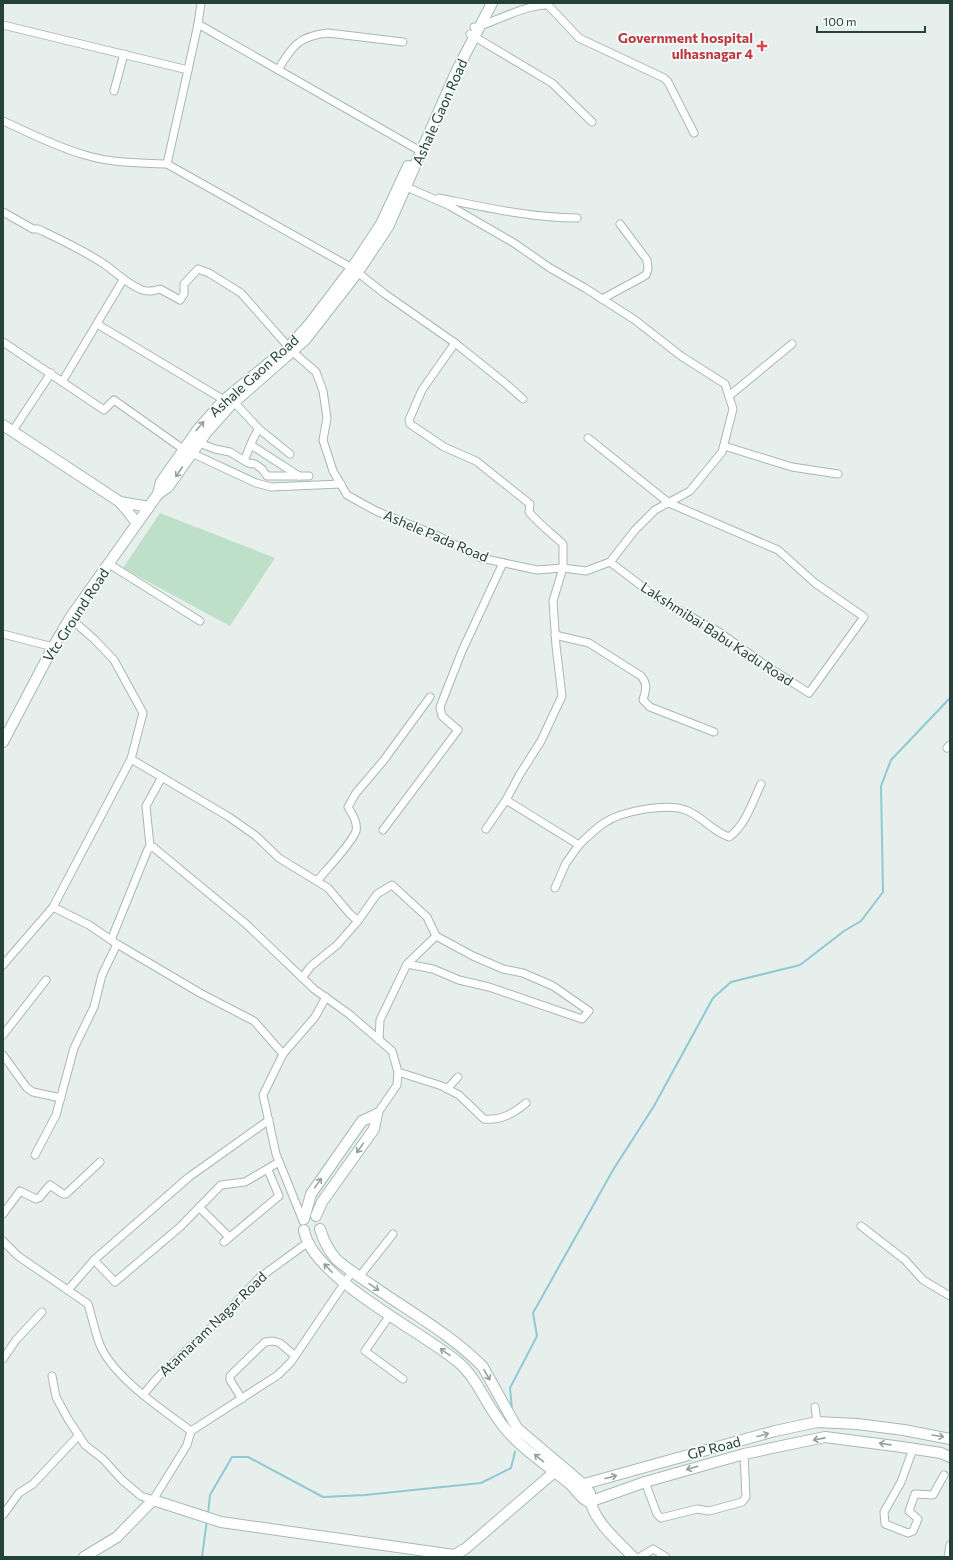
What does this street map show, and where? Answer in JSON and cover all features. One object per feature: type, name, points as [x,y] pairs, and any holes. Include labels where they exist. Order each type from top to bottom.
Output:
[{"type":"street","points":[[166,164],[198,24],[201,3]]},
{"type":"street","name":"Ashale Gaon Road","points":[[187,451],[199,443],[234,402],[316,328],[355,270],[384,226],[474,31],[485,3]]},
{"type":"street","name":"Ashale Gaon Road","points":[[474,31],[492,3]]},
{"type":"street","points":[[474,31],[522,11],[548,5],[579,38],[664,78],[668,82],[694,133]]},
{"type":"street","points":[[198,24],[419,150]]},
{"type":"street","points":[[3,25],[188,70]]},
{"type":"street","points":[[474,31],[552,83],[592,122]]},
{"type":"street","points":[[278,70],[291,47],[304,39],[318,34],[328,33],[403,42]]},
{"type":"street","points":[[114,91],[124,54]]},
{"type":"street","points":[[3,121],[66,149],[86,156],[119,162],[166,164],[355,270],[385,294],[455,342],[505,383],[523,400]]},
{"type":"street","points":[[403,185],[450,206],[514,243],[550,268],[602,298],[635,320],[681,356],[725,384],[733,409],[722,452],[690,492],[656,510],[645,520],[610,562]]},
{"type":"street","points":[[428,196],[512,212],[560,218],[577,218]]},
{"type":"street","points":[[3,212],[34,229],[38,229],[77,248],[103,264],[123,280],[62,382]]},
{"type":"street","points":[[602,298],[639,280],[646,275],[648,269],[647,260],[620,224]]},
{"type":"street","name":"Ashele Pada Road","points":[[123,280],[150,292],[160,289],[180,300],[184,294],[184,284],[198,269],[209,273],[241,293],[291,350],[316,372],[323,390],[327,418],[323,440],[333,471],[347,495],[376,511],[438,536],[481,558],[537,570],[563,568],[586,571],[610,562]]},
{"type":"street","points":[[97,324],[224,400]]},
{"type":"street","points":[[3,342],[104,410],[114,400],[187,451],[256,483],[271,487],[341,484]]},
{"type":"street","points":[[455,342],[422,390],[409,420],[410,424],[444,447],[476,461],[530,504],[529,512],[535,520],[547,528],[563,544],[563,568],[553,601],[555,635],[562,696],[541,741],[520,774],[506,800],[486,829]]},
{"type":"street","points":[[729,396],[792,344]]},
{"type":"street","name":"Ashale Gaon Road","points":[[158,494],[168,487],[187,451],[224,400],[291,350]]},
{"type":"street","points":[[12,432],[51,374]]},
{"type":"street","points":[[234,402],[259,429],[290,454]]},
{"type":"street","points":[[3,426],[120,502],[137,523]]},
{"type":"street","points":[[244,460],[251,445],[251,439],[259,429]]},
{"type":"street","points":[[588,438],[669,503]]},
{"type":"street","points":[[199,443],[214,449],[230,452],[262,469],[267,476],[309,476]]},
{"type":"street","points":[[251,445],[299,476]]},
{"type":"street","points":[[724,446],[792,467],[838,474]]},
{"type":"street","name":"Vtc Ground Road","points":[[3,742],[52,647],[70,618],[158,494]]},
{"type":"street","points":[[120,502],[149,507]]},
{"type":"street","name":"Lakshmibai Babu Kadu Road","points":[[610,562],[660,600],[719,632],[808,693],[864,617],[815,583],[778,550],[669,503]]},
{"type":"street","points":[[383,830],[458,730],[442,716],[440,707],[462,651],[503,563]]},
{"type":"street","points":[[109,564],[200,621]]},
{"type":"street","points":[[3,965],[53,906],[131,759],[143,713],[114,660],[95,640],[70,618]]},
{"type":"street","points":[[3,634],[52,647]]},
{"type":"street","points":[[555,635],[589,643],[641,676],[646,681],[647,686],[643,700],[650,708],[714,732]]},
{"type":"street","points":[[317,881],[356,831],[356,819],[348,807],[356,793],[384,760],[430,698]]},
{"type":"street","points":[[131,759],[229,817],[256,836],[279,858],[328,888],[350,914],[358,921]]},
{"type":"street","points":[[111,940],[150,846],[146,806],[162,777]]},
{"type":"street","points":[[555,888],[566,863],[579,845],[593,831],[615,817],[642,810],[673,807],[689,812],[729,837],[737,830],[746,816],[760,784]]},
{"type":"street","points":[[506,800],[579,845]]},
{"type":"street","points":[[150,846],[162,854],[197,885],[241,920],[314,989],[326,997],[392,1051],[398,1072],[397,1085],[376,1114],[362,1121],[311,1194],[304,1223],[312,1234],[320,1230]]},
{"type":"street","points":[[302,978],[311,966],[337,945],[358,921],[377,894],[392,885],[427,917],[436,936],[473,956],[503,968],[523,973],[553,986],[589,1011],[582,1019],[489,987],[459,980],[433,969],[407,964]]},
{"type":"street","points":[[53,906],[89,925],[117,944],[200,993],[254,1021],[283,1054]]},
{"type":"street","points":[[379,1040],[380,1020],[407,964],[436,936]]},
{"type":"street","points":[[35,1155],[56,1115],[74,1048],[94,1007],[102,975],[117,944]]},
{"type":"street","points":[[3,1035],[46,980]]},
{"type":"street","points":[[326,997],[315,1017],[283,1054],[263,1095],[279,1162],[304,1223],[307,1242],[328,1269],[344,1283],[449,1355],[467,1370],[498,1420],[510,1435],[558,1468]]},
{"type":"street","points":[[3,1055],[28,1088],[33,1092],[61,1098]]},
{"type":"street","points":[[398,1072],[447,1089],[459,1095],[484,1119],[498,1119],[506,1116],[526,1103]]},
{"type":"street","points":[[447,1089],[458,1077]]},
{"type":"street","points":[[316,1216],[322,1202],[374,1129],[376,1114]]},
{"type":"street","points":[[68,1290],[94,1260],[189,1177],[269,1120]]},
{"type":"street","points":[[3,1214],[20,1191],[36,1199],[39,1198],[50,1185],[63,1194],[66,1194],[100,1162]]},
{"type":"street","points":[[94,1260],[115,1282],[180,1227],[221,1185],[245,1182],[268,1170],[279,1162]]},
{"type":"street","points":[[199,1207],[227,1240],[279,1196],[268,1170]]},
{"type":"street","points":[[304,1223],[310,1216],[316,1216],[320,1220],[320,1230],[325,1242],[335,1258],[392,1300],[456,1343],[483,1367],[517,1428],[578,1486],[582,1499],[589,1502],[600,1521],[633,1557]]},
{"type":"street","points":[[861,1226],[905,1260],[923,1280],[950,1296]]},
{"type":"street","points":[[84,1557],[117,1537],[152,1500],[187,1445],[191,1431],[278,1376],[295,1356],[344,1283],[356,1274],[393,1234]]},
{"type":"street","points":[[3,1241],[18,1256],[88,1304],[100,1346],[112,1365],[143,1395],[191,1431]]},
{"type":"street","name":"Atamaram Nagar Road","points":[[143,1395],[158,1377],[222,1318],[259,1278],[307,1242]]},
{"type":"street","points":[[392,1300],[387,1313],[365,1351],[403,1379]]},
{"type":"street","points":[[3,1359],[16,1340],[42,1312]]},
{"type":"street","points":[[242,1399],[230,1380],[230,1376],[265,1342],[273,1341],[280,1343],[295,1356]]},
{"type":"street","points":[[467,1370],[476,1360]]},
{"type":"street","points":[[52,1376],[56,1397],[78,1435],[85,1445],[103,1459],[122,1480],[142,1496],[221,1522],[455,1556],[558,1468]]},
{"type":"street","points":[[815,1407],[817,1422]]},
{"type":"street","name":"GP Road","points":[[578,1486],[775,1431],[817,1422],[857,1424],[904,1430],[950,1439]]},
{"type":"street","points":[[857,1424],[857,1441]]},
{"type":"street","points":[[902,1447],[904,1430]]},
{"type":"street","points":[[3,1516],[19,1494],[33,1484],[78,1435]]},
{"type":"street","name":"GP Road","points":[[589,1502],[645,1482],[744,1454],[825,1438],[902,1447],[941,1453],[950,1457]]},
{"type":"street","points":[[913,1449],[901,1482],[884,1512],[885,1524],[908,1533],[913,1531],[918,1519],[909,1511],[913,1496],[915,1494],[933,1495],[944,1475]]},
{"type":"street","points":[[645,1482],[657,1514],[661,1518],[697,1509],[709,1512],[742,1502],[746,1497],[744,1454]]},
{"type":"street","points":[[948,1557],[950,1545]]},
{"type":"street","points":[[640,1557],[653,1549],[666,1557]]},
{"type":"green space","points":[[160,513],[275,558],[230,626],[123,568]]},
{"type":"waterway","points":[[512,1409],[510,1388],[537,1336],[533,1313],[613,1170],[654,1106],[713,998],[731,982],[800,965],[844,931],[861,921],[883,892],[881,786],[891,760],[950,698]]},
{"type":"waterway","points":[[208,1514],[210,1495],[232,1457],[248,1457],[323,1497],[365,1495],[481,1483],[511,1468],[515,1452]]},
{"type":"waterway","points":[[202,1557],[207,1520]]},
{"type":"place","name":"Government hospital ulhasnagar 4","points":[[762,46]]}]
